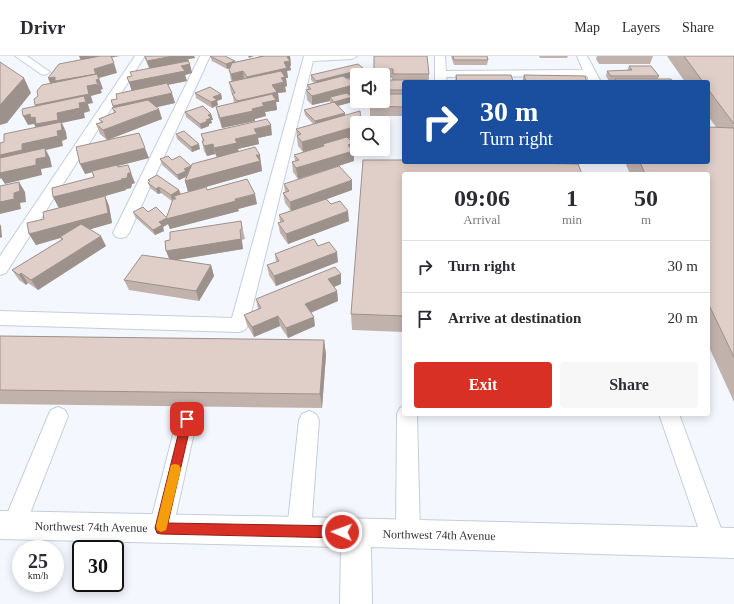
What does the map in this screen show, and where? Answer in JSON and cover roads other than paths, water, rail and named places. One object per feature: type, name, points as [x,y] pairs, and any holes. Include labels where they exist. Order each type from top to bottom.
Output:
[{"type":"street","name":"Northwest 74th Avenue","points":[[7,526],[299,531],[724,542]]},
{"type":"street","points":[[356,533],[356,604]]},
{"type":"lane","points":[[20,56],[45,72]]},
{"type":"lane","points":[[0,269],[140,56]]},
{"type":"lane","points":[[121,234],[205,56]]},
{"type":"lane","points":[[0,318],[239,325],[308,57],[352,56]]},
{"type":"lane","points":[[440,56],[441,78],[592,78],[582,56]]},
{"type":"lane","points":[[7,526],[58,416]]},
{"type":"lane","points":[[407,416],[408,534]]},
{"type":"lane","points":[[670,416],[724,542]]},
{"type":"lane","points":[[161,528],[187,419]]},
{"type":"lane","points":[[299,531],[309,420]]}]
